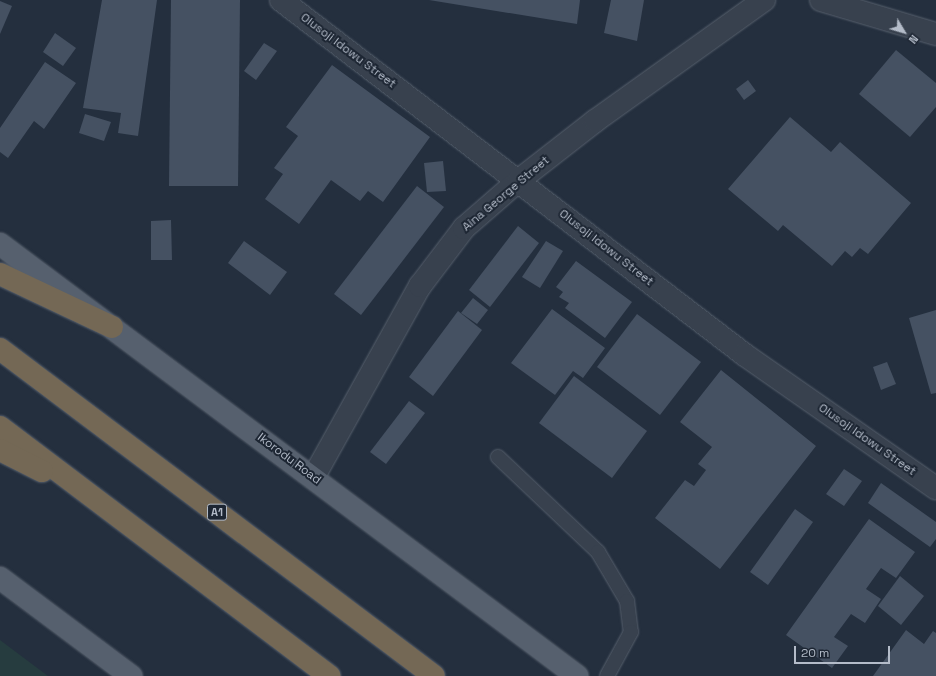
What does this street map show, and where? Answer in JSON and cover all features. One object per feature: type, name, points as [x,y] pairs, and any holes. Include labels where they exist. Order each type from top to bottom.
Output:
[{"type":"highway","points":[[0,274],[112,327]]},
{"type":"highway","name":"A1","points":[[0,349],[434,676]]},
{"type":"highway","points":[[0,427],[329,676]]},
{"type":"highway","points":[[0,450],[95,498]]},
{"type":"main road","name":"Ikorodu Road","points":[[0,244],[576,676]]},
{"type":"main road","points":[[0,578],[131,676]]},
{"type":"street","name":"Olusoji Idowu Street","points":[[281,0],[745,355],[936,488]]},
{"type":"street","name":"Aina George Street","points":[[313,478],[428,274],[464,228],[518,181],[601,117],[764,0]]},
{"type":"street","points":[[821,0],[936,34]]},
{"type":"lane","points":[[498,457],[598,552],[627,601],[631,632],[607,676]]},
{"type":"green space","points":[[0,640],[48,676],[0,676]]},
{"type":"building","points":[[102,0],[157,0],[138,136],[118,133],[121,113],[83,108]]},
{"type":"building","points":[[171,0],[240,0],[238,186],[169,186]]},
{"type":"building","points":[[429,0],[580,0],[577,24]]},
{"type":"building","points":[[611,0],[644,0],[637,41],[604,33]]},
{"type":"building","points":[[0,1],[12,6],[0,34]]},
{"type":"building","points":[[55,33],[76,48],[63,66],[43,52]]},
{"type":"building","points":[[264,43],[277,51],[256,80],[244,71]]},
{"type":"building","points":[[896,50],[936,83],[936,107],[910,137],[859,94]]},
{"type":"building","points":[[45,62],[76,83],[44,129],[34,121],[8,158],[0,152],[0,128]]},
{"type":"building","points":[[332,65],[430,137],[383,202],[368,191],[360,201],[331,180],[299,224],[265,199],[283,174],[274,168],[298,136],[286,127]]},
{"type":"building","points":[[748,80],[756,91],[744,100],[736,89]]},
{"type":"building","points":[[85,114],[111,122],[104,141],[79,133]]},
{"type":"building","points":[[790,117],[831,152],[840,142],[911,203],[868,254],[860,248],[852,257],[845,251],[832,266],[783,225],[778,231],[728,189]]},
{"type":"building","points":[[443,161],[446,191],[427,192],[424,163]]},
{"type":"building","points":[[417,186],[444,207],[361,315],[334,294]]},
{"type":"building","points":[[171,220],[172,260],[151,260],[151,221]]},
{"type":"building","points":[[518,226],[539,243],[490,307],[469,290]]},
{"type":"building","points":[[244,241],[287,272],[270,295],[228,263]]},
{"type":"building","points":[[546,241],[563,251],[540,288],[522,277]]},
{"type":"building","points":[[576,261],[632,302],[605,338],[565,308],[569,303],[559,297],[563,292],[556,287]]},
{"type":"building","points":[[473,298],[488,310],[477,324],[461,313]]},
{"type":"building","points":[[552,309],[605,348],[583,378],[573,371],[555,395],[511,363]]},
{"type":"building","points":[[936,310],[936,393],[931,394],[909,318]]},
{"type":"building","points":[[458,311],[482,330],[433,396],[409,377]]},
{"type":"building","points":[[637,314],[701,362],[660,415],[597,367]]},
{"type":"building","points":[[887,362],[896,384],[881,390],[873,367]]},
{"type":"building","points":[[721,370],[816,446],[720,569],[655,518],[685,480],[694,486],[706,470],[698,464],[712,447],[680,422]]},
{"type":"building","points":[[574,376],[647,431],[612,478],[539,423]]},
{"type":"building","points":[[409,401],[425,413],[386,464],[370,452]]},
{"type":"building","points":[[844,469],[862,481],[844,506],[826,494]]},
{"type":"building","points":[[881,483],[936,522],[936,539],[930,547],[868,503]]},
{"type":"building","points":[[795,509],[813,522],[768,585],[750,572]]},
{"type":"building","points":[[869,519],[915,552],[896,578],[881,568],[866,589],[881,599],[865,623],[851,614],[834,637],[848,646],[832,668],[786,635]]},
{"type":"building","points":[[900,576],[924,596],[901,625],[878,606]]},
{"type":"building","points":[[906,630],[924,644],[933,631],[936,633],[936,676],[873,676]]}]
